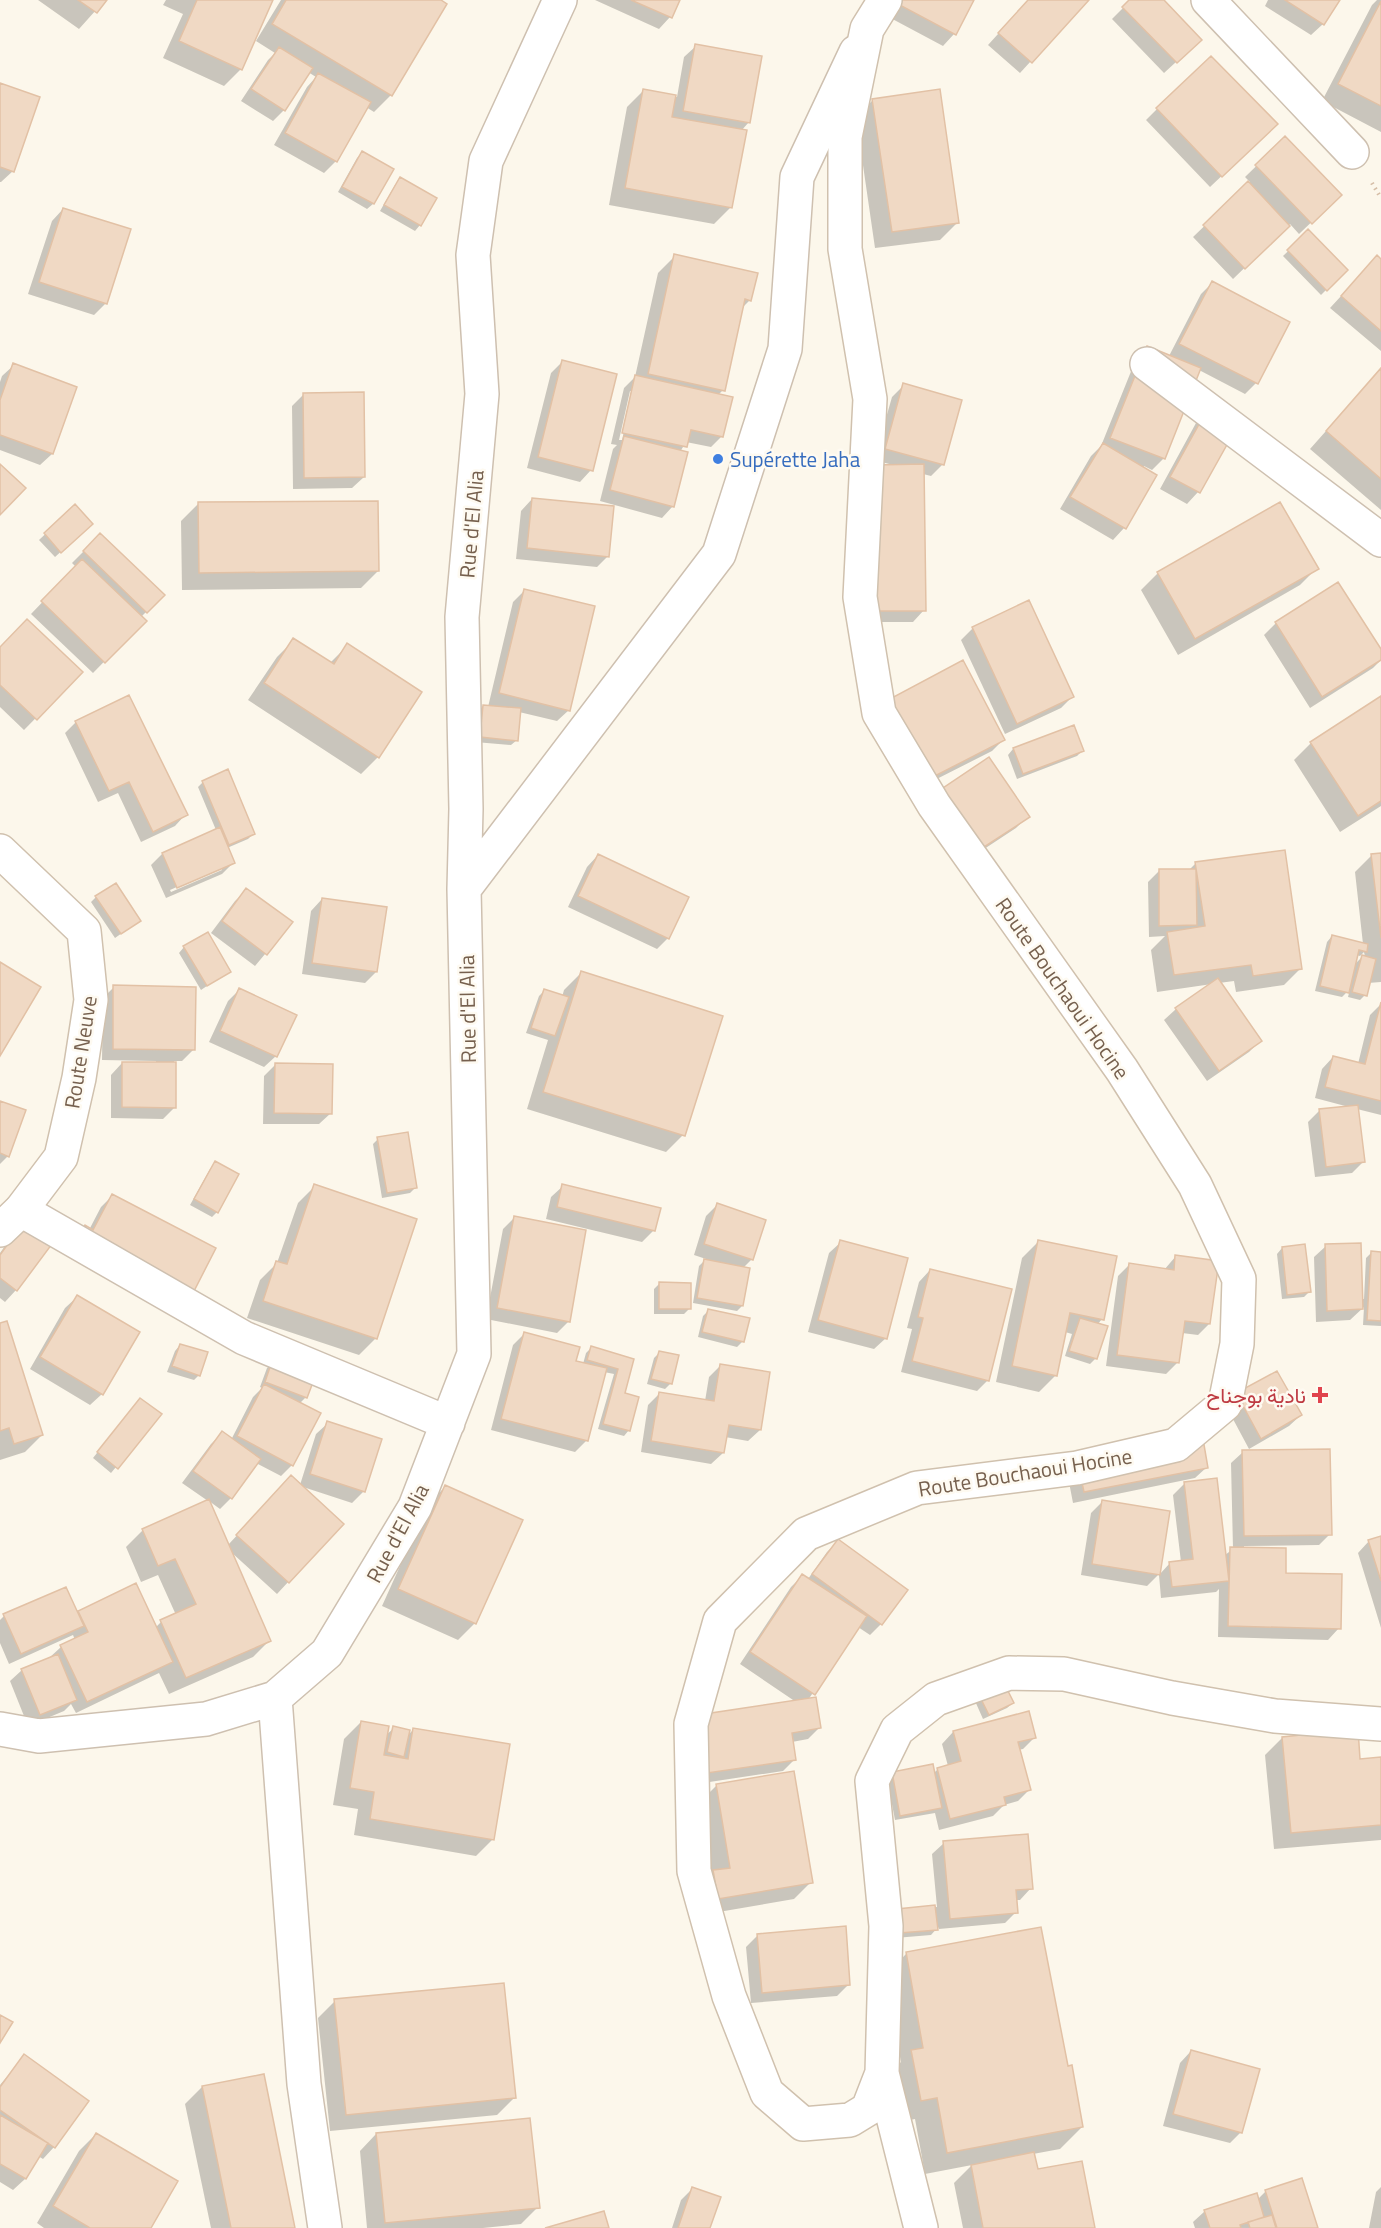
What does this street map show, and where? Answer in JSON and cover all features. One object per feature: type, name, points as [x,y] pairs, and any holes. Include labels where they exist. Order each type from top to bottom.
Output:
[{"type":"street","name":"Rue d'El Alia","points":[[0,1729],[39,1736],[206,1719],[275,1698],[327,1653],[415,1507],[474,1354],[464,889],[466,809],[462,616],[482,394],[473,255],[486,161],[560,0]]},
{"type":"street","name":"Route Bouchaoui Hocine","points":[[885,0],[867,29],[845,137],[845,249],[870,399],[861,597],[879,713],[934,805],[1128,1080],[1195,1185],[1239,1279],[1237,1344],[1225,1404],[1176,1445],[1077,1468],[917,1488],[806,1534],[720,1621],[691,1724],[694,1870],[729,1996],[767,2093],[803,2124],[850,2120],[868,2109],[882,2073],[886,1926],[872,1780],[897,1730],[936,1699],[1009,1673],[1064,1674],[1172,1698],[1275,1716],[1381,1724]]},
{"type":"street","points":[[1208,0],[1352,152]]},
{"type":"street","points":[[464,889],[719,554],[784,349],[797,177],[867,29]]},
{"type":"street","points":[[1147,364],[1381,540]]},
{"type":"street","name":"Route Neuve","points":[[0,850],[84,931],[91,1000],[79,1078],[61,1157],[11,1220]]},
{"type":"street","points":[[11,1220],[244,1338],[448,1423]]},
{"type":"street","points":[[275,1698],[304,2084],[325,2228]]},
{"type":"street","points":[[882,2073],[921,2228]]},
{"type":"building","points":[[78,0],[107,0],[97,13]]},
{"type":"building","points":[[197,0],[273,0],[242,70],[179,41]]},
{"type":"building","points":[[286,0],[441,0],[447,4],[392,96],[272,24]]},
{"type":"building","points":[[631,0],[680,0],[672,18]]},
{"type":"building","points":[[895,0],[974,0],[956,35],[894,2]]},
{"type":"building","points":[[1028,0],[1089,0],[1032,63],[998,33]]},
{"type":"building","points":[[1129,0],[1164,0],[1202,40],[1177,63],[1122,7]]},
{"type":"building","points":[[1285,0],[1340,0],[1324,25]]},
{"type":"building","points":[[1381,1],[1381,106],[1338,84]]},
{"type":"building","points":[[695,44],[762,56],[750,123],[683,111]]},
{"type":"building","points":[[279,47],[313,68],[285,111],[251,89]]},
{"type":"building","points":[[1211,56],[1278,124],[1222,177],[1156,108]]},
{"type":"building","points":[[318,73],[371,102],[337,162],[285,133]]},
{"type":"building","points":[[0,83],[40,97],[14,172],[0,167]]},
{"type":"building","points":[[643,89],[676,95],[672,117],[747,130],[732,208],[625,188]]},
{"type":"building","points":[[940,89],[959,223],[892,232],[872,99]]},
{"type":"building","points":[[1285,136],[1342,195],[1312,224],[1255,165]]},
{"type":"building","points":[[362,151],[394,169],[374,204],[342,187]]},
{"type":"building","points":[[400,177],[437,198],[421,226],[384,205]]},
{"type":"building","points":[[1248,181],[1290,226],[1245,269],[1203,225]]},
{"type":"building","points":[[63,208],[131,229],[107,304],[39,282]]},
{"type":"building","points":[[1308,229],[1348,270],[1327,291],[1287,250]]},
{"type":"building","points":[[674,254],[758,273],[751,301],[745,299],[725,391],[648,374]]},
{"type":"building","points":[[1377,255],[1381,259],[1381,331],[1341,296]]},
{"type":"building","points":[[1212,281],[1290,322],[1258,384],[1179,344]]},
{"type":"building","points":[[1147,346],[1201,368],[1165,459],[1110,438]]},
{"type":"building","points":[[562,360],[617,374],[593,471],[538,457]]},
{"type":"building","points":[[13,363],[77,387],[53,454],[0,435],[0,400]]},
{"type":"building","points":[[1381,368],[1381,479],[1326,431]]},
{"type":"building","points":[[635,375],[733,397],[723,437],[691,430],[687,447],[622,433]]},
{"type":"building","points":[[903,383],[962,400],[944,465],[885,449]]},
{"type":"building","points":[[364,392],[365,477],[304,478],[303,393]]},
{"type":"building","points":[[1213,399],[1243,416],[1200,493],[1170,477]]},
{"type":"building","points":[[624,436],[688,452],[674,507],[610,490]]},
{"type":"building","points":[[1103,443],[1157,475],[1126,529],[1070,497]]},
{"type":"building","points":[[0,464],[26,488],[0,515]]},
{"type":"building","points":[[924,464],[926,611],[875,611],[874,465]]},
{"type":"building","points":[[532,498],[614,506],[609,557],[527,548]]},
{"type":"building","points":[[378,501],[379,571],[199,573],[198,502]]},
{"type":"building","points":[[1280,502],[1319,569],[1195,639],[1157,572]]},
{"type":"building","points":[[75,504],[93,524],[61,553],[44,533]]},
{"type":"building","points":[[100,533],[165,595],[147,613],[83,551]]},
{"type":"building","points":[[82,559],[147,621],[105,663],[41,601]]},
{"type":"building","points":[[1338,582],[1381,649],[1381,660],[1322,697],[1275,622]]},
{"type":"building","points":[[524,589],[595,606],[570,711],[499,693]]},
{"type":"building","points":[[1029,600],[1074,697],[1017,724],[972,627]]},
{"type":"building","points":[[27,619],[83,672],[37,720],[0,685],[0,647]]},
{"type":"building","points":[[293,638],[334,664],[347,643],[422,692],[379,758],[264,683]]},
{"type":"building","points":[[963,660],[1005,740],[927,780],[886,701]]},
{"type":"building","points":[[129,695],[188,815],[153,832],[129,782],[109,791],[75,721]]},
{"type":"building","points":[[1381,696],[1381,801],[1358,816],[1310,742]]},
{"type":"building","points":[[483,705],[521,708],[518,741],[480,737]]},
{"type":"building","points":[[1074,725],[1084,751],[1023,774],[1013,748]]},
{"type":"building","points":[[989,757],[1030,817],[981,849],[940,790]]},
{"type":"building","points":[[228,769],[255,834],[229,845],[202,781]]},
{"type":"building","points":[[220,827],[235,863],[177,888],[162,853]]},
{"type":"building","points":[[1285,850],[1302,969],[1253,976],[1251,965],[1174,975],[1167,932],[1205,926],[1195,862]]},
{"type":"building","points":[[1381,853],[1381,938],[1371,854]]},
{"type":"building","points":[[598,854],[689,897],[669,939],[578,896]]},
{"type":"building","points":[[1159,869],[1196,869],[1197,925],[1159,926]]},
{"type":"building","points":[[116,883],[141,921],[121,934],[95,896]]},
{"type":"building","points":[[246,888],[293,922],[267,955],[222,921]]},
{"type":"building","points":[[322,898],[387,907],[377,972],[312,963]]},
{"type":"building","points":[[208,932],[231,972],[207,986],[183,946]]},
{"type":"building","points":[[1332,935],[1368,944],[1367,952],[1359,950],[1349,993],[1320,986]]},
{"type":"building","points":[[1362,955],[1376,959],[1367,996],[1352,992]]},
{"type":"building","points":[[0,962],[41,987],[0,1056]]},
{"type":"building","points":[[581,971],[723,1016],[685,1136],[543,1092]]},
{"type":"building","points":[[1218,978],[1262,1041],[1219,1071],[1175,1008]]},
{"type":"building","points":[[113,985],[196,987],[195,1050],[113,1049]]},
{"type":"building","points":[[239,988],[297,1015],[277,1057],[220,1031]]},
{"type":"building","points":[[544,989],[569,997],[555,1036],[531,1028]]},
{"type":"building","points":[[1381,1002],[1381,1101],[1325,1087],[1333,1056],[1365,1064]]},
{"type":"building","points":[[122,1062],[176,1062],[176,1108],[122,1107]]},
{"type":"building","points":[[275,1063],[333,1064],[332,1114],[274,1113]]},
{"type":"building","points":[[0,1101],[26,1110],[9,1157],[0,1153]]},
{"type":"building","points":[[1358,1105],[1365,1162],[1326,1167],[1319,1109]]},
{"type":"building","points":[[408,1132],[417,1188],[387,1193],[377,1137]]},
{"type":"building","points":[[215,1161],[239,1174],[218,1213],[194,1199]]},
{"type":"building","points":[[314,1184],[417,1219],[377,1339],[263,1301],[276,1261],[287,1264]]},
{"type":"building","points":[[562,1184],[661,1208],[655,1231],[557,1207]]},
{"type":"building","points":[[112,1194],[216,1248],[191,1297],[78,1239],[85,1225],[93,1230]]},
{"type":"building","points":[[717,1203],[766,1220],[753,1260],[704,1244]]},
{"type":"building","points":[[514,1216],[586,1230],[570,1322],[497,1308]]},
{"type":"building","points":[[23,1223],[52,1244],[17,1291],[0,1278],[0,1255]]},
{"type":"building","points":[[840,1240],[908,1258],[887,1339],[818,1320]]},
{"type":"building","points":[[1038,1240],[1117,1256],[1104,1320],[1070,1313],[1057,1376],[1012,1366]]},
{"type":"building","points":[[1361,1243],[1363,1309],[1327,1311],[1325,1244]]},
{"type":"building","points":[[1305,1244],[1311,1292],[1287,1295],[1282,1247]]},
{"type":"building","points":[[1371,1251],[1381,1252],[1381,1321],[1367,1320]]},
{"type":"building","points":[[1175,1255],[1219,1261],[1210,1324],[1185,1321],[1179,1363],[1117,1355],[1129,1263],[1174,1270]]},
{"type":"building","points":[[704,1259],[750,1268],[743,1306],[697,1298]]},
{"type":"building","points":[[930,1269],[1012,1289],[989,1381],[912,1361],[923,1318],[918,1317]]},
{"type":"building","points":[[659,1282],[691,1283],[691,1309],[659,1309]]},
{"type":"building","points":[[77,1295],[140,1332],[103,1395],[40,1357]]},
{"type":"building","points":[[708,1309],[750,1318],[744,1342],[702,1332]]},
{"type":"building","points":[[1080,1318],[1108,1326],[1097,1359],[1069,1351]]},
{"type":"building","points":[[7,1321],[43,1435],[14,1444],[9,1428],[0,1431],[0,1323]]},
{"type":"building","points":[[524,1332],[580,1347],[576,1361],[607,1368],[588,1441],[501,1419]]},
{"type":"building","points":[[180,1344],[208,1352],[200,1376],[172,1366]]},
{"type":"building","points":[[591,1346],[634,1359],[625,1393],[639,1397],[630,1431],[603,1424],[618,1369],[587,1360]]},
{"type":"building","points":[[659,1351],[679,1355],[672,1384],[651,1379]]},
{"type":"building","points":[[272,1361],[315,1377],[307,1398],[265,1382]]},
{"type":"building","points":[[720,1364],[770,1372],[761,1430],[729,1425],[724,1453],[651,1441],[659,1392],[714,1401]]},
{"type":"building","points":[[1277,1371],[1302,1415],[1261,1439],[1236,1393]]},
{"type":"building","points":[[264,1384],[321,1413],[293,1466],[237,1436]]},
{"type":"building","points":[[140,1398],[162,1414],[118,1469],[97,1452]]},
{"type":"building","points":[[327,1421],[382,1439],[365,1492],[310,1474]]},
{"type":"building","points":[[222,1431],[261,1459],[232,1499],[193,1471]]},
{"type":"building","points":[[1203,1439],[1208,1468],[1084,1492],[1078,1464]]},
{"type":"building","points":[[1330,1449],[1332,1535],[1244,1536],[1242,1450]]},
{"type":"building","points":[[291,1475],[344,1524],[289,1583],[236,1535]]},
{"type":"building","points":[[1217,1478],[1229,1581],[1172,1587],[1169,1562],[1193,1559],[1184,1482]]},
{"type":"building","points":[[445,1485],[523,1520],[476,1624],[398,1589]]},
{"type":"building","points":[[209,1499],[271,1641],[186,1678],[160,1620],[196,1604],[175,1559],[158,1566],[142,1529]]},
{"type":"building","points":[[1102,1500],[1170,1511],[1160,1575],[1092,1564]]},
{"type":"building","points":[[1381,1536],[1381,1581],[1368,1540]]},
{"type":"building","points":[[838,1539],[908,1590],[882,1625],[812,1574]]},
{"type":"building","points":[[1230,1547],[1286,1548],[1286,1573],[1342,1574],[1341,1629],[1228,1626]]},
{"type":"building","points":[[802,1574],[867,1616],[815,1695],[750,1652]]},
{"type":"building","points":[[136,1583],[173,1662],[87,1702],[60,1645],[88,1632],[78,1611]]},
{"type":"building","points":[[66,1587],[84,1626],[21,1654],[3,1614]]},
{"type":"building","points":[[58,1654],[77,1700],[40,1715],[21,1669]]},
{"type":"building","points":[[1004,1683],[1014,1703],[989,1715],[979,1695]]},
{"type":"building","points":[[816,1697],[821,1728],[792,1733],[796,1760],[707,1773],[698,1715]]},
{"type":"building","points":[[1029,1711],[1036,1738],[1018,1742],[1031,1790],[1004,1797],[1006,1805],[950,1819],[937,1768],[961,1761],[953,1731]]},
{"type":"building","points":[[361,1721],[389,1726],[384,1755],[408,1759],[413,1728],[510,1744],[494,1840],[370,1819],[374,1792],[350,1788]]},
{"type":"building","points":[[393,1726],[410,1730],[404,1757],[387,1752]]},
{"type":"building","points":[[1358,1729],[1360,1759],[1381,1757],[1381,1825],[1291,1833],[1282,1737]]},
{"type":"building","points":[[933,1764],[942,1808],[900,1816],[892,1772]]},
{"type":"building","points":[[794,1771],[813,1883],[718,1899],[713,1870],[730,1868],[716,1784]]},
{"type":"building","points":[[1028,1834],[1033,1889],[1016,1890],[1018,1913],[950,1919],[943,1841]]},
{"type":"building","points":[[935,1905],[938,1930],[899,1933],[897,1909]]},
{"type":"building","points":[[846,1926],[850,1985],[762,1993],[757,1934]]},
{"type":"building","points":[[1041,1927],[1068,2066],[1072,2065],[1083,2127],[947,2153],[937,2098],[921,2101],[911,2050],[923,2048],[906,1952]]},
{"type":"building","points":[[504,1983],[516,2098],[346,2115],[334,1999]]},
{"type":"building","points":[[0,2015],[13,2022],[0,2043]]},
{"type":"building","points":[[1191,2050],[1260,2069],[1242,2133],[1173,2114]]},
{"type":"building","points":[[24,2054],[89,2101],[55,2148],[0,2110],[0,2087]]},
{"type":"building","points":[[264,2074],[295,2228],[231,2228],[202,2086]]},
{"type":"building","points":[[0,2115],[48,2143],[26,2179],[0,2164]]},
{"type":"building","points":[[530,2118],[540,2208],[385,2223],[376,2133]]},
{"type":"building","points":[[96,2133],[178,2181],[151,2228],[90,2228],[53,2206]]},
{"type":"building","points":[[1034,2152],[1038,2169],[1082,2161],[1095,2228],[983,2228],[971,2165]]},
{"type":"building","points":[[1302,2178],[1318,2228],[1277,2228],[1265,2190]]},
{"type":"building","points":[[692,2187],[721,2197],[710,2228],[678,2228]]},
{"type":"building","points":[[1257,2193],[1264,2217],[1240,2225],[1241,2228],[1210,2228],[1204,2210]]},
{"type":"building","points":[[604,2211],[609,2228],[545,2228]]},
{"type":"building","points":[[1272,2215],[1276,2228],[1250,2228],[1248,2222]]},
{"type":"place","name":"Supérette Jaha","points":[[718,459]]},
{"type":"place","name":"نادية بوجناح","points":[[1320,1395]]}]
